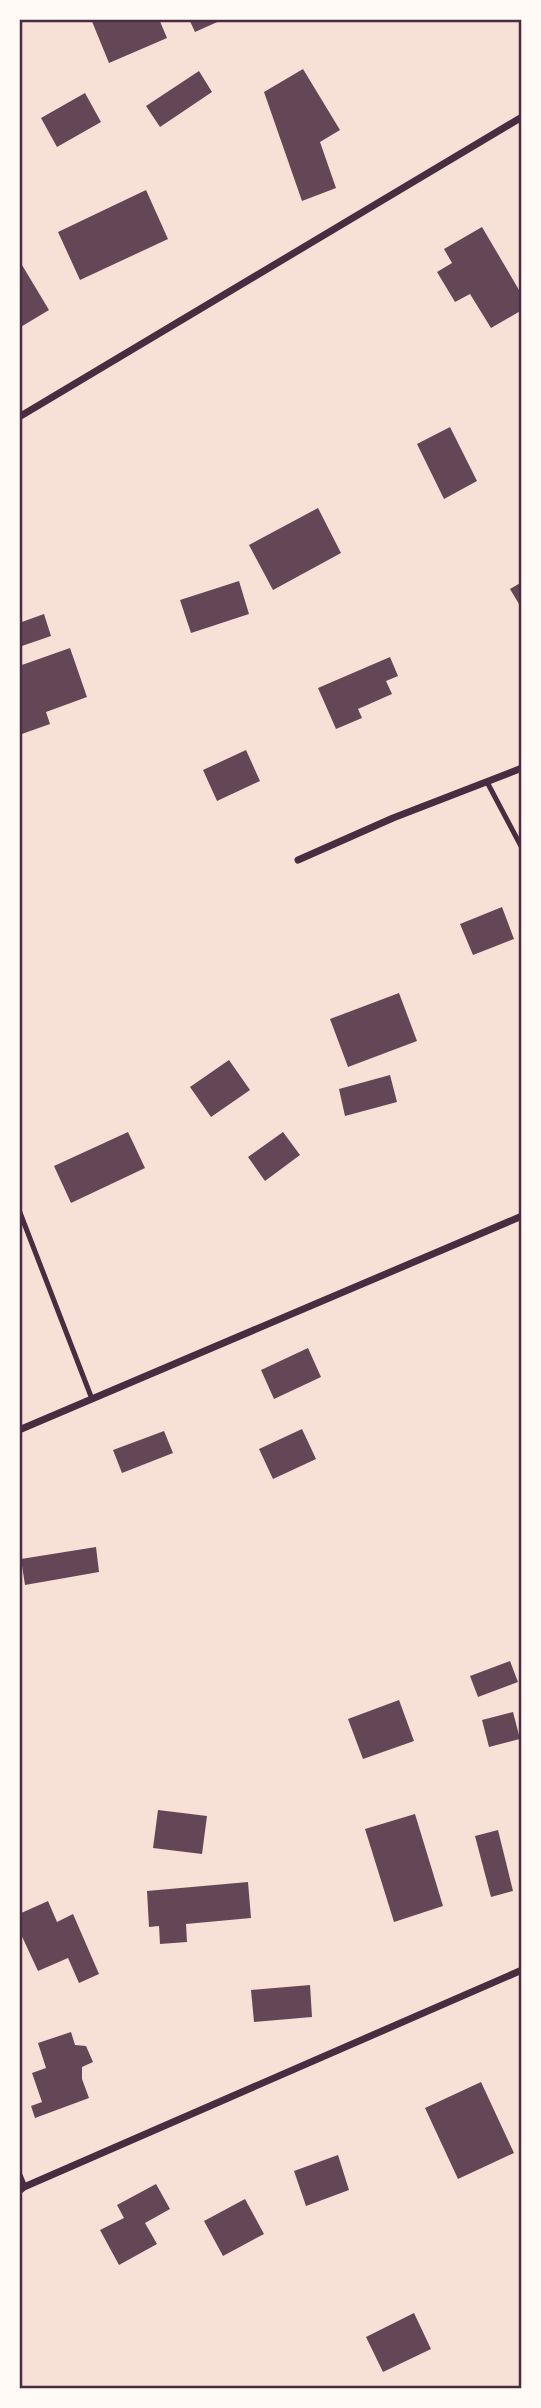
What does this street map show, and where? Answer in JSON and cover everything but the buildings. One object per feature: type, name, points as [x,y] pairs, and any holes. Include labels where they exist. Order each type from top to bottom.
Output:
[{"type":"street","points":[[19,417],[522,117]]},
{"type":"street","points":[[298,860],[393,818],[522,768]]},
{"type":"street","points":[[19,1430],[522,1216]]},
{"type":"street","points":[[19,2175],[22,2189],[522,1970]]},
{"type":"lane","points":[[487,782],[522,848]]},
{"type":"lane","points":[[19,1210],[92,1399]]}]
